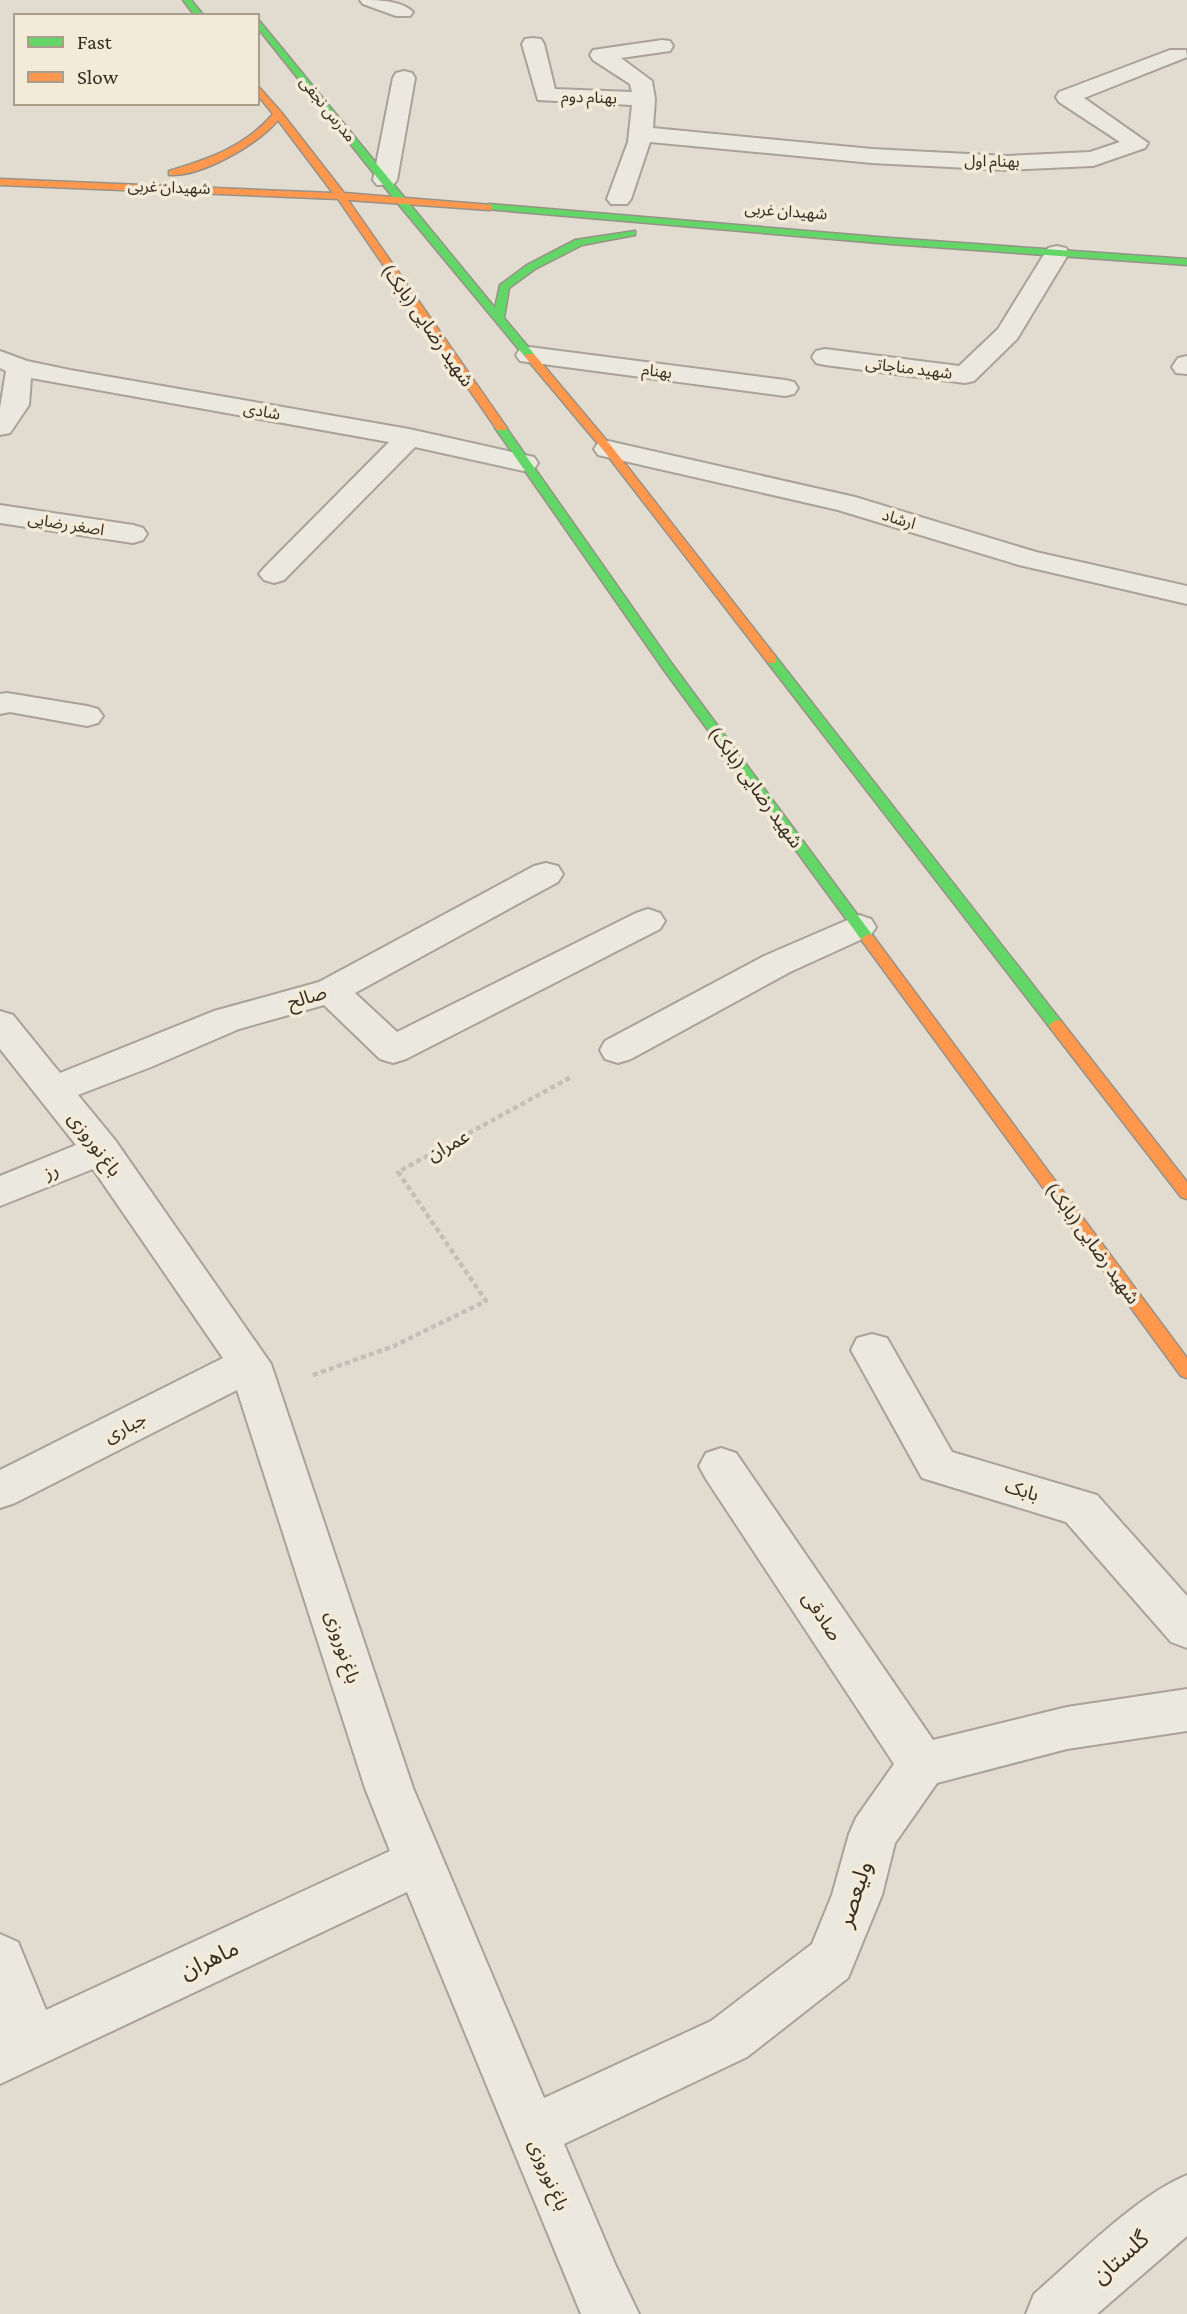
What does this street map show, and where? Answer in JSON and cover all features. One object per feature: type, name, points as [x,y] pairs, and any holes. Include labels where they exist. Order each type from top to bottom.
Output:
[{"type":"main road","points":[[187,0],[198,14]]},
{"type":"main road","name":"مدرس نجفی","points":[[259,25],[374,184]]},
{"type":"main road","points":[[259,90],[328,177],[337,194]]},
{"type":"main road","points":[[172,173],[213,161],[248,146],[268,131],[278,114]]},
{"type":"main road","name":"شهیدان غربی","points":[[0,169],[328,177],[682,224],[1187,262]]},
{"type":"main road","name":"شهیدان غربی","points":[[0,182],[337,194],[374,184]]},
{"type":"main road","points":[[374,184],[412,183]]},
{"type":"main road","points":[[374,184],[499,318],[608,449],[1187,1193]]},
{"type":"main road","points":[[215,189],[283,208]]},
{"type":"main road","name":"شهید رضایی (بابک)","points":[[337,194],[668,667],[1187,1371]]},
{"type":"main road","points":[[499,318],[504,287],[531,267],[579,242],[682,224]]},
{"type":"main road","points":[[348,233],[373,246]]},
{"type":"street","points":[[370,0],[403,12]]},
{"type":"street","name":"بهنام دوم","points":[[533,44],[546,96],[644,99]]},
{"type":"street","points":[[617,199],[643,134],[644,99],[641,81],[601,55],[662,46]]},
{"type":"street","name":"بهنام اول","points":[[643,134],[872,156],[1007,163],[1093,159],[1137,142],[1067,96],[1178,55]]},
{"type":"street","points":[[374,184],[404,78]]},
{"type":"street","name":"شهید مناجاتی","points":[[825,357],[965,375],[1008,334],[1057,253]]},
{"type":"street","name":"بهنام","points":[[529,355],[785,388]]},
{"type":"street","points":[[0,427],[16,405],[10,363]]},
{"type":"street","name":"شادی","points":[[10,363],[409,437],[524,463]]},
{"type":"street","points":[[274,574],[409,437]]},
{"type":"street","name":"ارشاد","points":[[608,449],[845,503],[1029,559],[1187,595]]},
{"type":"street","name":"اصغر رضایی","points":[[0,514],[133,534]]},
{"type":"street","points":[[0,705],[7,702],[87,716]]},
{"type":"street","name":"صالح","points":[[54,1089],[138,1058],[227,1020],[331,991],[546,874]]},
{"type":"street","points":[[331,991],[393,1050],[648,921]]},
{"type":"street","points":[[618,1051],[778,964],[859,927]]},
{"type":"street","name":"باغ نوروزی","points":[[0,1024],[101,1150],[250,1364],[389,1788],[595,2284],[611,2314]]},
{"type":"street","name":"رز","points":[[0,1192],[101,1150]]},
{"type":"street","name":"بابک","points":[[872,1350],[937,1465],[1081,1508],[1187,1628]]},
{"type":"street","name":"جباری","points":[[0,1490],[250,1364]]},
{"type":"street","name":"صادقی","points":[[721,1466],[922,1765]]},
{"type":"street","points":[[922,1765],[1067,1728],[1187,1710]]},
{"type":"street","name":"ولیعصر","points":[[531,2132],[729,2039],[830,1962],[857,1895],[873,1833],[922,1765]]},
{"type":"street","name":"ماهران","points":[[16,2050],[419,1861]]},
{"type":"street","points":[[0,1959],[16,2050]]},
{"type":"street","name":"گلستان","points":[[1054,2314],[1187,2202]]},
{"type":"path","name":"عمران","points":[[250,1364],[312,1375],[394,1346],[486,1301],[398,1172],[618,1051]]},
{"type":"traffic: fast","points":[[187,0],[198,14]]},
{"type":"traffic: fast","points":[[259,24],[398,198],[530,356]]},
{"type":"traffic: fast","points":[[489,207],[890,241],[1187,262]]},
{"type":"traffic: fast","points":[[499,318],[504,287],[531,267],[579,242],[632,233]]},
{"type":"traffic: fast","points":[[501,428],[668,667],[868,939]]},
{"type":"traffic: fast","points":[[772,660],[1056,1025]]},
{"type":"traffic: slow","points":[[259,91],[328,178],[501,428]]},
{"type":"traffic: slow","points":[[172,173],[217,159],[244,145],[256,137],[278,114]]},
{"type":"traffic: slow","points":[[0,182],[297,193],[489,207]]},
{"type":"traffic: slow","points":[[530,356],[608,449],[772,660]]},
{"type":"traffic: slow","points":[[868,939],[1187,1371]]},
{"type":"traffic: slow","points":[[1056,1025],[1187,1193]]}]
